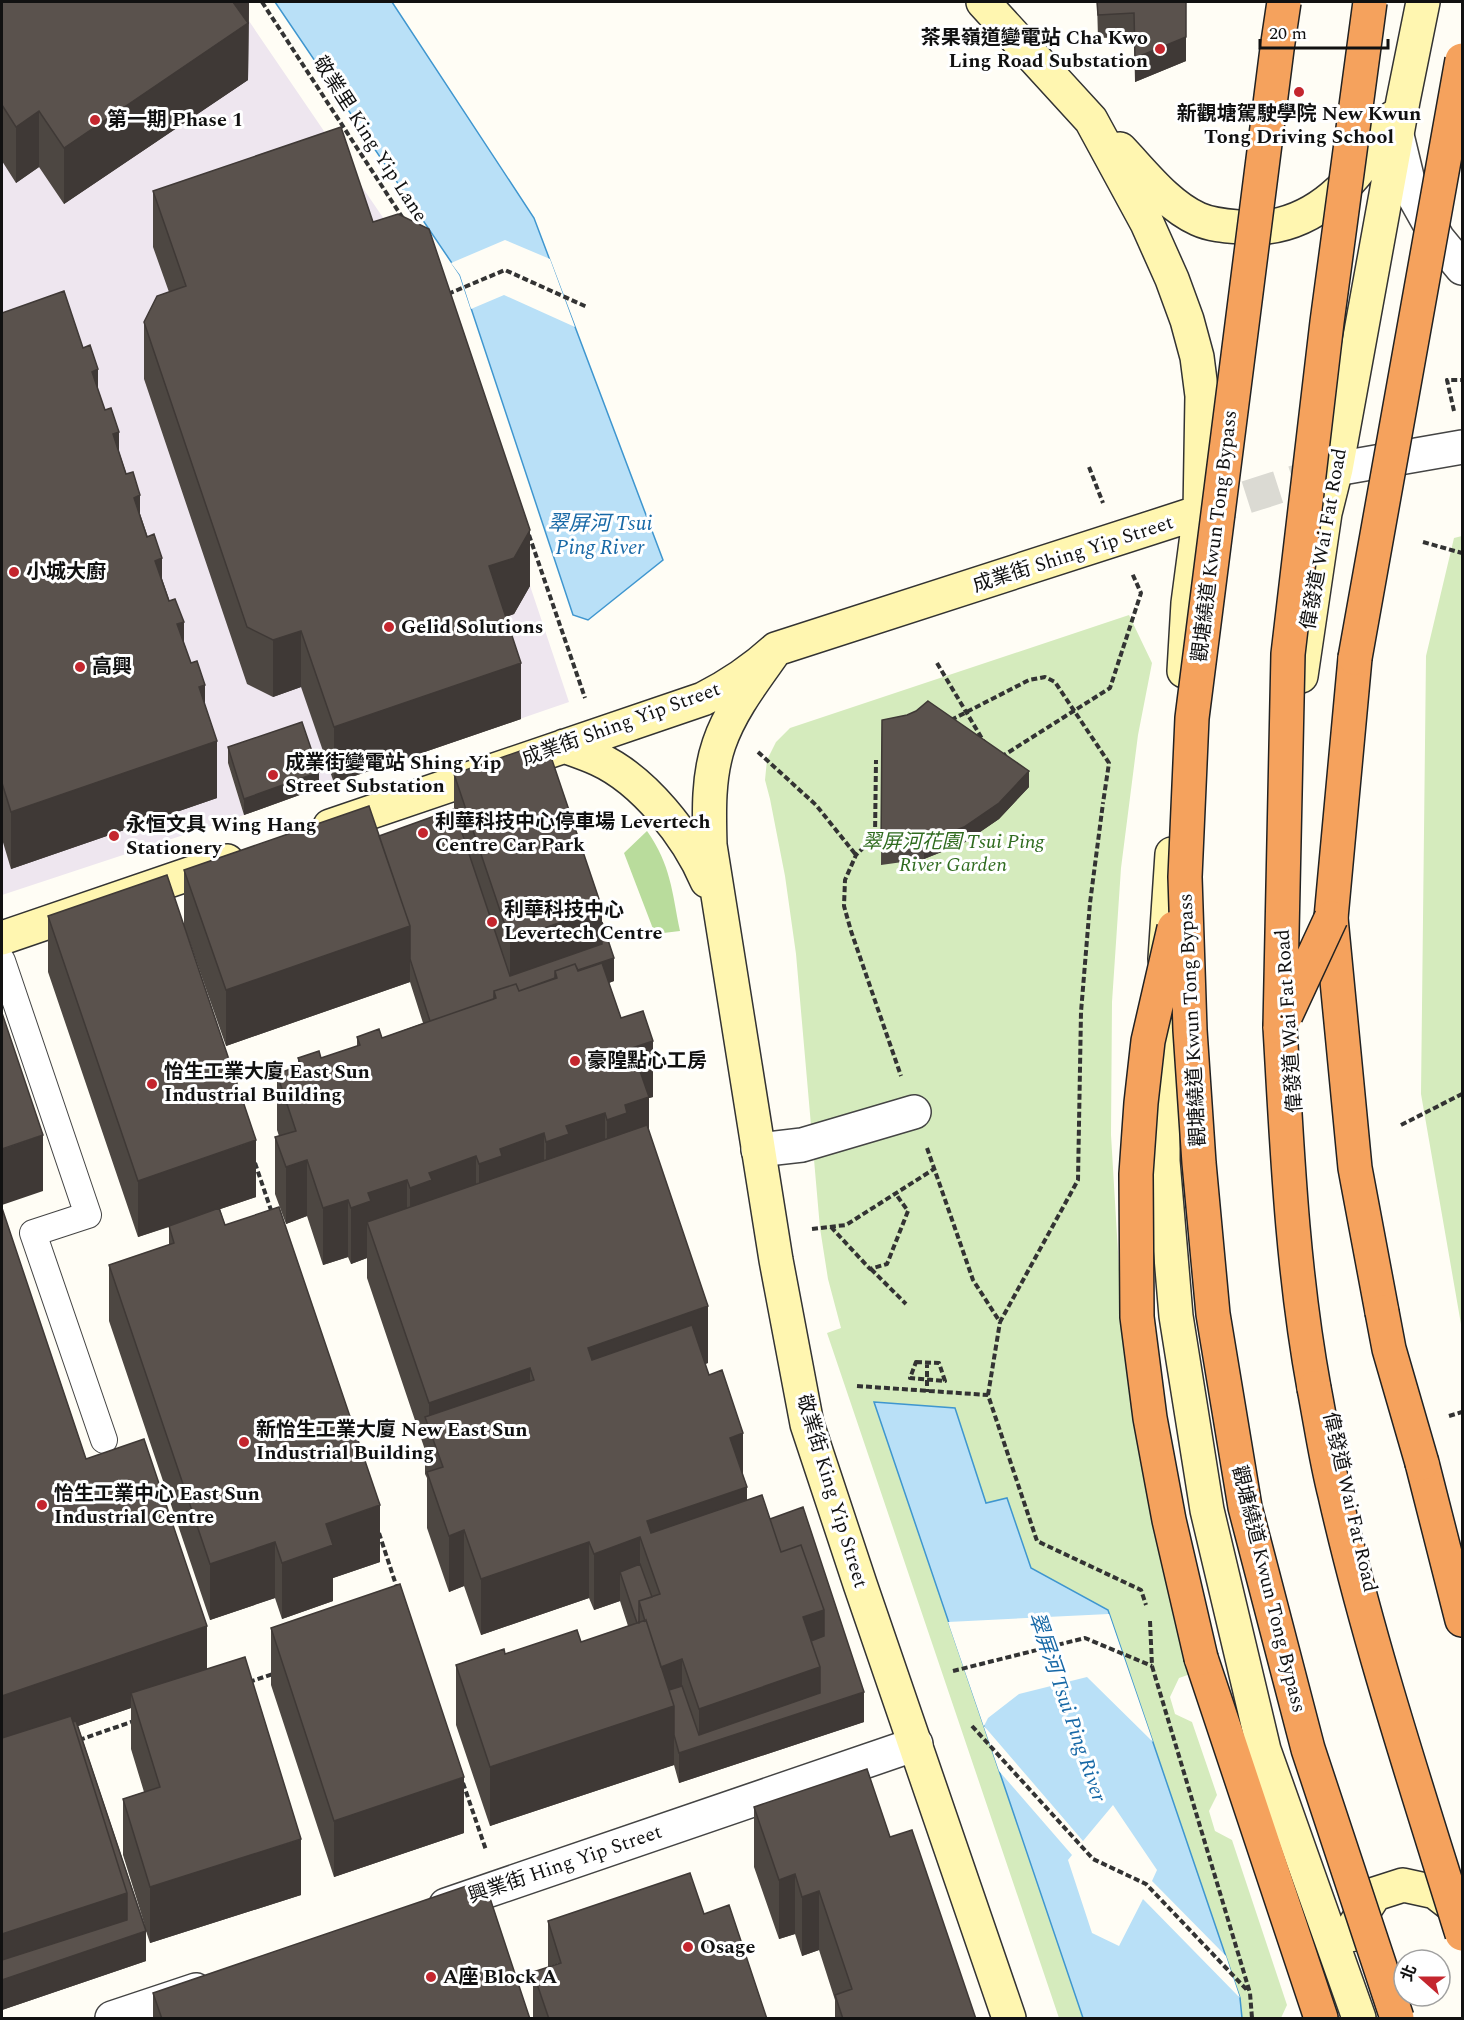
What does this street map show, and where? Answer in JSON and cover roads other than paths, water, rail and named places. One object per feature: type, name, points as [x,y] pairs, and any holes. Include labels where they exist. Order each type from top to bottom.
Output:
[{"type":"highway","name":"觀塘繞道 Kwun Tong Bypass","points":[[1284,2],[1192,718],[1185,877],[1190,1030],[1212,1302],[1245,1507],[1308,1749],[1397,2019]]},
{"type":"highway","points":[[1370,2],[1326,333],[1288,654],[1280,1027],[1288,1182],[1303,1326],[1334,1494],[1395,1721],[1462,1934]]},
{"type":"highway","points":[[1462,60],[1355,658],[1331,918],[1355,1168],[1389,1349],[1422,1463],[1462,1620]]},
{"type":"highway","points":[[1185,877],[1148,1041],[1142,1092],[1136,1174],[1137,1317],[1152,1429],[1169,1520],[1201,1658],[1321,2019]]},
{"type":"highway","points":[[1280,1027],[1331,918]]},
{"type":"main road","points":[[983,2],[1091,120],[1160,191],[1182,210],[1200,220],[1220,225],[1248,228],[1277,225],[1306,215],[1332,199],[1355,176],[1379,143],[1403,101]]},
{"type":"main road","name":"偉發道 Wai Fat Road","points":[[1423,2],[1336,469],[1325,513],[1294,722],[1281,945],[1310,1302],[1342,1486],[1372,1596],[1462,1888]]},
{"type":"main road","points":[[1091,120],[1147,223],[1172,279],[1197,357],[1202,396],[1200,512],[1188,603],[1163,1002],[1162,1161],[1176,1316],[1207,1510],[1264,1750],[1359,2019]]},
{"type":"main road","name":"成業街 Shing Yip Street","points":[[305,834],[703,699],[746,675],[776,649],[1200,512]]},
{"type":"main road","name":"敬業街 King Yip Street","points":[[776,649],[737,705],[719,745],[709,795],[710,845],[719,910],[776,1260],[807,1424],[1010,2019]]},
{"type":"main road","name":"敬業街 King Yip Street","points":[[564,746],[600,760],[635,783],[671,820],[699,862],[719,910]]},
{"type":"main road","points":[[2,938],[260,849]]},
{"type":"main road","points":[[1343,1972],[1351,1931],[1376,1894],[1403,1884],[1435,1892],[1462,1913]]},
{"type":"street","points":[[1397,135],[1410,189],[1438,239],[1462,268]]},
{"type":"street","points":[[1336,469],[1462,447]]},
{"type":"street","points":[[758,1150],[802,1145],[914,1112]]},
{"type":"street","name":"興業街 Hing Yip Street","points":[[415,1915],[916,1744]]},
{"type":"street","points":[[112,2019],[224,1980]]},
{"type":"lane","points":[[2,961],[88,1215],[33,1233],[104,1440]]},
{"type":"water","name":"翠屏河 Tsui Ping River","points":[[275,2],[392,2],[534,218],[663,560],[588,620],[573,615],[460,275]]},
{"type":"water","points":[[874,1402],[955,1408],[986,1503],[1007,1498],[1031,1568],[1108,1610],[1240,1998],[1242,2018],[1083,2018]]},
{"type":"tunnel","points":[[1200,512],[1335,469]]},
{"type":"place","name":"茶果嶺道變電站 Cha Kwo Ling Road Substation","points":[[1160,49]]},
{"type":"place","name":"新觀塘駕駛學院 New Kwun Tong Driving School","points":[[1299,92]]},
{"type":"place","name":"第一期 Phase 1","points":[[95,120]]},
{"type":"place","name":"小城大廚","points":[[14,572]]},
{"type":"place","name":"Gelid Solutions","points":[[389,627]]},
{"type":"place","name":"高興","points":[[80,667]]},
{"type":"place","name":"成業街變電站 Shing Yip Street Substation","points":[[273,775]]},
{"type":"place","name":"利華科技中心停車場 Levertech Centre Car Park","points":[[423,833]]},
{"type":"place","name":"永恒文具 Wing Hang Stationery","points":[[114,836]]},
{"type":"place","name":"利華科技中心 Levertech Centre","points":[[492,922]]},
{"type":"place","name":"豪隍點心工房","points":[[575,1061]]},
{"type":"place","name":"怡生工業大廈 East Sun Industrial Building","points":[[152,1084]]},
{"type":"place","name":"新怡生工業大廈 New East Sun Industrial Building","points":[[244,1442]]},
{"type":"place","name":"怡生工業中心 East Sun Industrial Centre","points":[[42,1505]]},
{"type":"place","name":"Osage","points":[[688,1947]]},
{"type":"place","name":"A座 Block A","points":[[431,1977]]},
{"type":"park label","name":"翠屏河花園 Tsui Ping River Garden","points":[[953,854]]}]
